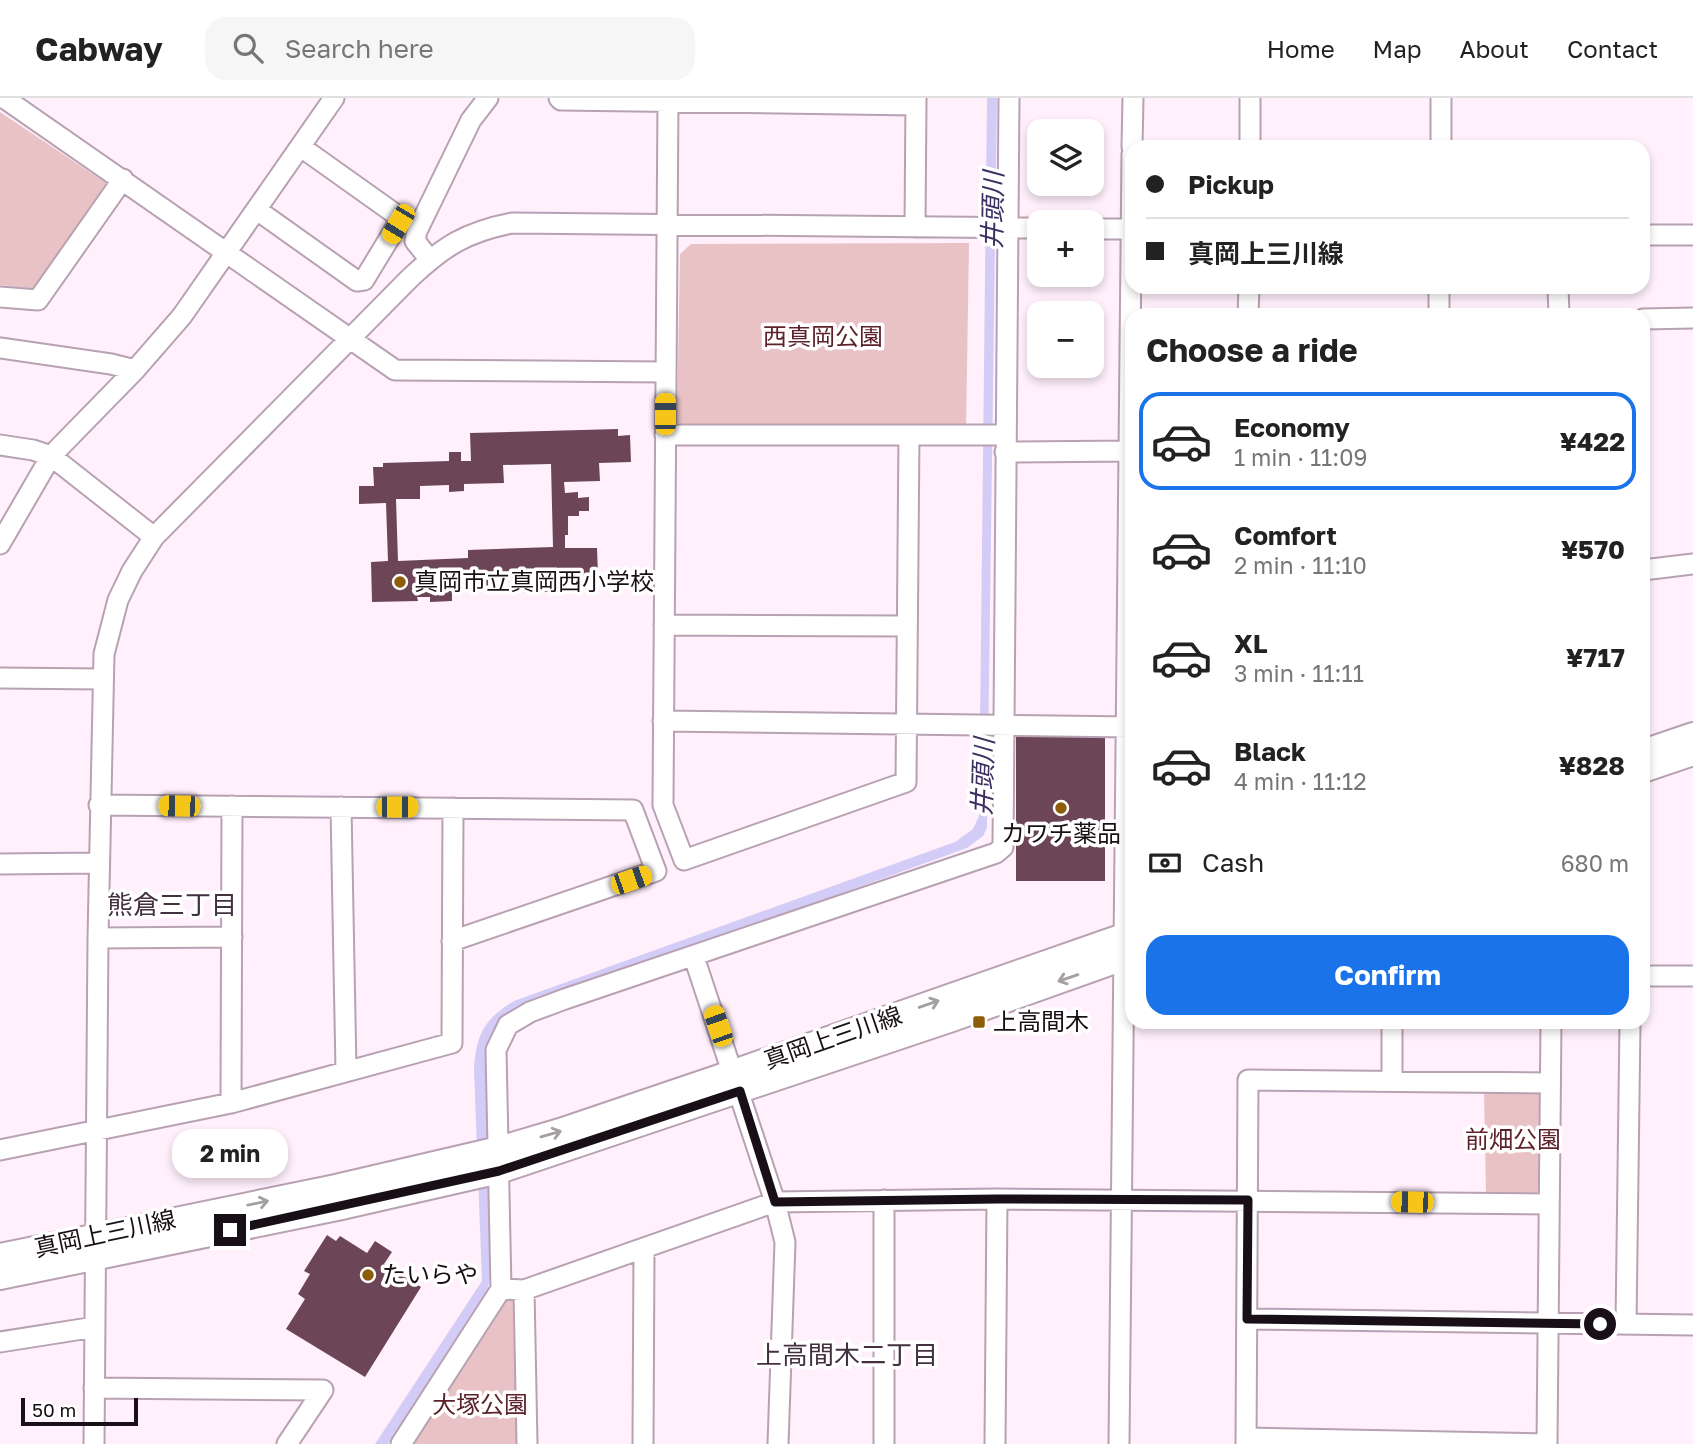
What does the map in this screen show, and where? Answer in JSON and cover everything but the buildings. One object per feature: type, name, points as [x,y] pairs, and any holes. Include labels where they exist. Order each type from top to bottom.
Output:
[{"type":"main road","points":[[1650,750],[1693,735]]},
{"type":"main road","points":[[1650,768],[1693,753]]},
{"type":"main road","name":"真岡上三川線","points":[[0,1277],[95,1247],[336,1187],[499,1160],[560,1131],[737,1082],[1125,946]]},
{"type":"main road","name":"真岡上三川線","points":[[0,1255],[95,1247]]},
{"type":"street","points":[[4,98],[395,370],[665,372]]},
{"type":"street","points":[[0,544],[51,456],[135,370],[182,316],[334,98]]},
{"type":"street","points":[[430,260],[415,241],[420,222],[471,120],[488,98]]},
{"type":"street","points":[[559,98],[668,102],[916,101],[915,227]]},
{"type":"street","points":[[401,1444],[501,1289],[496,1050],[508,1025],[530,1012],[565,999],[996,853],[1003,847],[1009,98]]},
{"type":"street","points":[[1132,140],[1133,98]]},
{"type":"street","points":[[1250,98],[1250,140]]},
{"type":"street","points":[[1441,98],[1441,140]]},
{"type":"street","points":[[668,102],[665,224],[663,805],[684,860],[906,782],[909,435]]},
{"type":"street","points":[[257,210],[357,281],[364,280],[398,224],[398,216],[301,147]]},
{"type":"street","points":[[0,297],[38,300],[123,179]]},
{"type":"street","points":[[93,1444],[102,679],[104,654],[118,600],[132,571],[154,537],[349,338],[430,260],[450,243],[472,233],[513,223],[1027,228]]},
{"type":"street","points":[[1104,229],[1125,229]]},
{"type":"street","points":[[1650,235],[1693,235]]},
{"type":"street","points":[[1650,319],[1693,318]]},
{"type":"street","points":[[0,348],[135,370]]},
{"type":"street","points":[[665,435],[909,435],[1125,451]]},
{"type":"street","points":[[0,445],[51,456],[154,537]]},
{"type":"street","points":[[1650,569],[1693,564]]},
{"type":"street","points":[[664,625],[907,626]]},
{"type":"street","points":[[0,678],[102,679]]},
{"type":"street","points":[[663,721],[1125,727]]},
{"type":"street","points":[[99,805],[633,810],[656,871],[452,941]]},
{"type":"street","points":[[231,1103],[232,806]]},
{"type":"street","points":[[341,807],[346,1071]]},
{"type":"street","points":[[0,1150],[231,1103],[452,1043],[453,808]]},
{"type":"street","points":[[0,864],[99,863]]},
{"type":"street","points":[[97,938],[232,937]]},
{"type":"street","points":[[694,957],[737,1082],[785,1242],[778,1444]]},
{"type":"street","points":[[1650,976],[1693,976]]},
{"type":"street","points":[[1119,1444],[1121,1200],[1126,1029]]},
{"type":"street","points":[[1392,1029],[1392,1081]]},
{"type":"street","points":[[1549,1083],[1248,1080],[1246,1441],[1546,1444],[1550,1029]]},
{"type":"street","points":[[1626,1325],[1630,1029]]},
{"type":"street","points":[[995,1444],[997,1199]]},
{"type":"street","points":[[501,1289],[524,1290],[775,1202],[997,1199],[1549,1204]]},
{"type":"street","points":[[884,1200],[884,1444]]},
{"type":"street","points":[[643,1444],[644,1248]]},
{"type":"street","points":[[524,1290],[527,1444]]},
{"type":"street","points":[[1247,1319],[1693,1325]]},
{"type":"street","points":[[0,1342],[95,1327]]},
{"type":"street","points":[[94,1388],[323,1390],[287,1444]]},
{"type":"green space","points":[[0,112],[109,185],[38,289],[0,285]]},
{"type":"green space","name":"西真岡公園","points":[[969,243],[966,432],[683,430],[677,422],[680,254],[691,244]]},
{"type":"green space","name":"前畑公園","points":[[1484,1089],[1535,1089],[1541,1095],[1542,1186],[1535,1195],[1486,1195]]},
{"type":"green space","name":"大塚公園","points":[[511,1296],[519,1308],[519,1444],[409,1444],[499,1304]]},
{"type":"water","name":"井頭川","points":[[987,98],[997,98],[987,828],[983,836],[967,848],[518,1010],[489,1045],[486,1056],[491,1269],[488,1288],[388,1444],[375,1444],[482,1281],[474,1070],[480,1038],[495,1014],[514,1001],[955,842],[973,829],[979,816]]},
{"type":"place","name":"真岡市立真岡西小学校","points":[[400,582]]},
{"type":"place","name":"カワチ薬品","points":[[1061,808]]},
{"type":"place","name":"上高間木","points":[[979,1022]]},
{"type":"place","name":"たいらや","points":[[368,1275]]},
{"type":"district","name":"熊倉三丁目","points":[[172,905]]},
{"type":"district","name":"上高間木二丁目","points":[[847,1355]]},
{"type":"route","points":[[230,1230],[499,1171],[740,1091],[775,1202],[1248,1200],[1247,1319],[1600,1324]]}]
